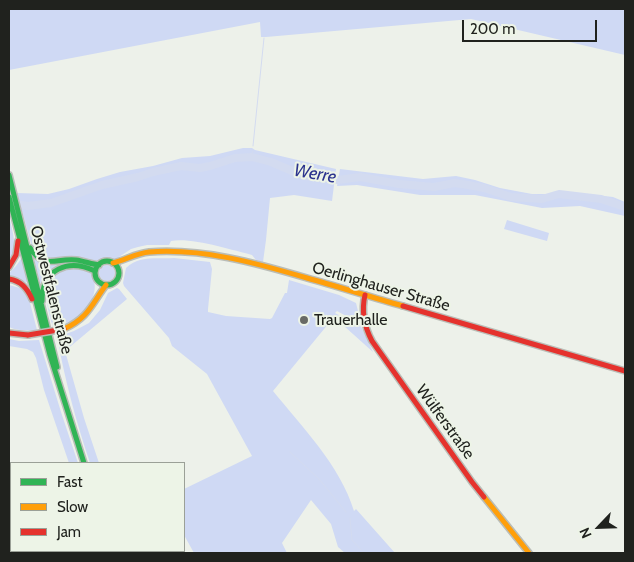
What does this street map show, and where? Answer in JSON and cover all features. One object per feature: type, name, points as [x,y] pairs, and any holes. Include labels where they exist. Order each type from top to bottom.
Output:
[{"type":"main road","name":"Ostwestfalenstraße","points":[[9,175],[20,231],[39,306],[84,462]]},
{"type":"main road","name":"Ostwestfalenstraße","points":[[9,196],[20,231]]},
{"type":"main road","points":[[20,231],[32,254],[44,262],[76,260],[99,265]]},
{"type":"main road","points":[[9,267],[14,261],[18,248],[20,231]]},
{"type":"main road","name":"Oerlinghauser Straße","points":[[113,263],[137,253],[183,252],[253,264],[625,371]]},
{"type":"main road","points":[[119,270],[116,264],[107,261],[101,263],[96,271],[97,279],[106,285],[117,281],[119,270],[126,258]]},
{"type":"main road","points":[[39,306],[43,287],[56,270],[69,265],[76,265],[86,266],[96,271]]},
{"type":"main road","points":[[9,279],[18,280],[39,306]]},
{"type":"main road","points":[[9,333],[28,335],[64,329],[76,324],[94,306],[100,282]]},
{"type":"main road","points":[[98,296],[106,285]]},
{"type":"main road","name":"Wülferstraße","points":[[365,295],[362,307],[363,318],[372,341],[472,482],[529,553]]},
{"type":"shaded area","points":[[9,9],[625,9],[625,55],[471,19],[266,37],[261,37],[260,22],[9,70]]},
{"type":"shaded area","points":[[243,148],[252,148],[336,169],[332,201],[294,195],[270,198],[263,262],[256,260],[252,255],[212,245],[179,240],[171,241],[169,245],[138,247],[131,249],[116,259],[106,258],[94,262],[73,257],[47,259],[37,253],[32,247],[17,193],[48,194],[120,172],[182,158],[210,156]]},
{"type":"shaded area","points":[[340,169],[423,179],[456,176],[500,188],[532,194],[587,194],[613,197],[625,202],[625,216],[580,206],[542,208],[475,195],[420,195],[357,185],[337,186]]},
{"type":"shaded area","points":[[9,216],[14,250],[9,260]]},
{"type":"shaded area","points":[[507,220],[549,233],[547,241],[504,229]]},
{"type":"shaded area","points":[[148,258],[174,258],[210,262],[212,269],[208,312],[226,316],[272,318],[285,293],[287,293],[289,280],[339,295],[356,303],[359,315],[356,318],[348,317],[337,311],[335,313],[348,320],[359,322],[373,352],[334,317],[273,391],[330,462],[348,494],[354,511],[356,509],[395,553],[345,553],[338,547],[331,524],[311,500],[282,543],[287,553],[194,553],[185,537],[185,489],[252,456],[207,374],[172,346],[169,338],[124,286],[126,268],[137,261]]},
{"type":"shaded area","points":[[21,259],[28,283],[9,277],[9,273]]},
{"type":"shaded area","points":[[34,259],[48,264],[63,265],[50,273],[40,284]]},
{"type":"shaded area","points":[[107,265],[113,267],[115,273],[113,279],[107,281],[101,279],[99,273],[101,267]]},
{"type":"shaded area","points":[[70,268],[82,268],[90,272],[95,283],[94,294],[86,309],[79,316],[53,327],[47,300],[49,284],[60,272]]},
{"type":"shaded area","points":[[9,285],[20,288],[28,295],[37,330],[9,327]]},
{"type":"shaded area","points":[[117,288],[127,299],[65,351],[99,462],[90,462],[71,401],[57,337],[89,323],[100,310],[108,293]]},
{"type":"shaded area","points":[[9,339],[19,341],[39,340],[78,462],[69,462],[33,352],[9,346]]},
{"type":"waterway","points":[[253,146],[264,38]]},
{"type":"waterway","name":"Werre","points":[[252,157],[253,151]]},
{"type":"waterway","name":"Werre","points":[[9,203],[28,206],[51,203],[102,185],[153,172],[181,166],[200,168],[235,158],[252,157],[271,162],[304,176],[338,180],[360,177],[399,184],[434,187],[455,183],[484,188],[511,197],[542,199],[559,194],[601,199],[625,207]]},
{"type":"waterway","points":[[290,452],[319,479],[346,512]]},
{"type":"waterway","points":[[350,518],[352,540],[364,553]]},
{"type":"traffic: fast","points":[[9,175],[57,367]]},
{"type":"traffic: fast","points":[[9,197],[50,355],[84,462]]},
{"type":"traffic: fast","points":[[30,248],[35,255],[45,261],[76,260],[99,265]]},
{"type":"traffic: fast","points":[[107,261],[112,262],[118,268],[119,273],[118,278],[112,284],[107,285],[102,284],[96,278],[95,273],[96,268],[102,262],[107,261]]},
{"type":"traffic: fast","points":[[42,301],[46,281],[58,269],[66,266],[75,266],[95,271]]},
{"type":"traffic: slow","points":[[113,263],[149,252],[189,252],[229,258],[268,267],[403,306]]},
{"type":"traffic: slow","points":[[64,329],[84,315],[106,285]]},
{"type":"traffic: slow","points":[[484,497],[529,553]]},
{"type":"traffic: jam","points":[[9,267],[16,255],[18,241]]},
{"type":"traffic: jam","points":[[9,279],[17,281],[23,286],[32,299]]},
{"type":"traffic: jam","points":[[365,295],[364,319],[372,341],[484,497]]},
{"type":"traffic: jam","points":[[403,306],[625,371]]},
{"type":"traffic: jam","points":[[28,335],[64,329]]},
{"type":"traffic: jam","points":[[9,333],[28,335]]},
{"type":"place","name":"Trauerhalle","points":[[304,320]]}]
